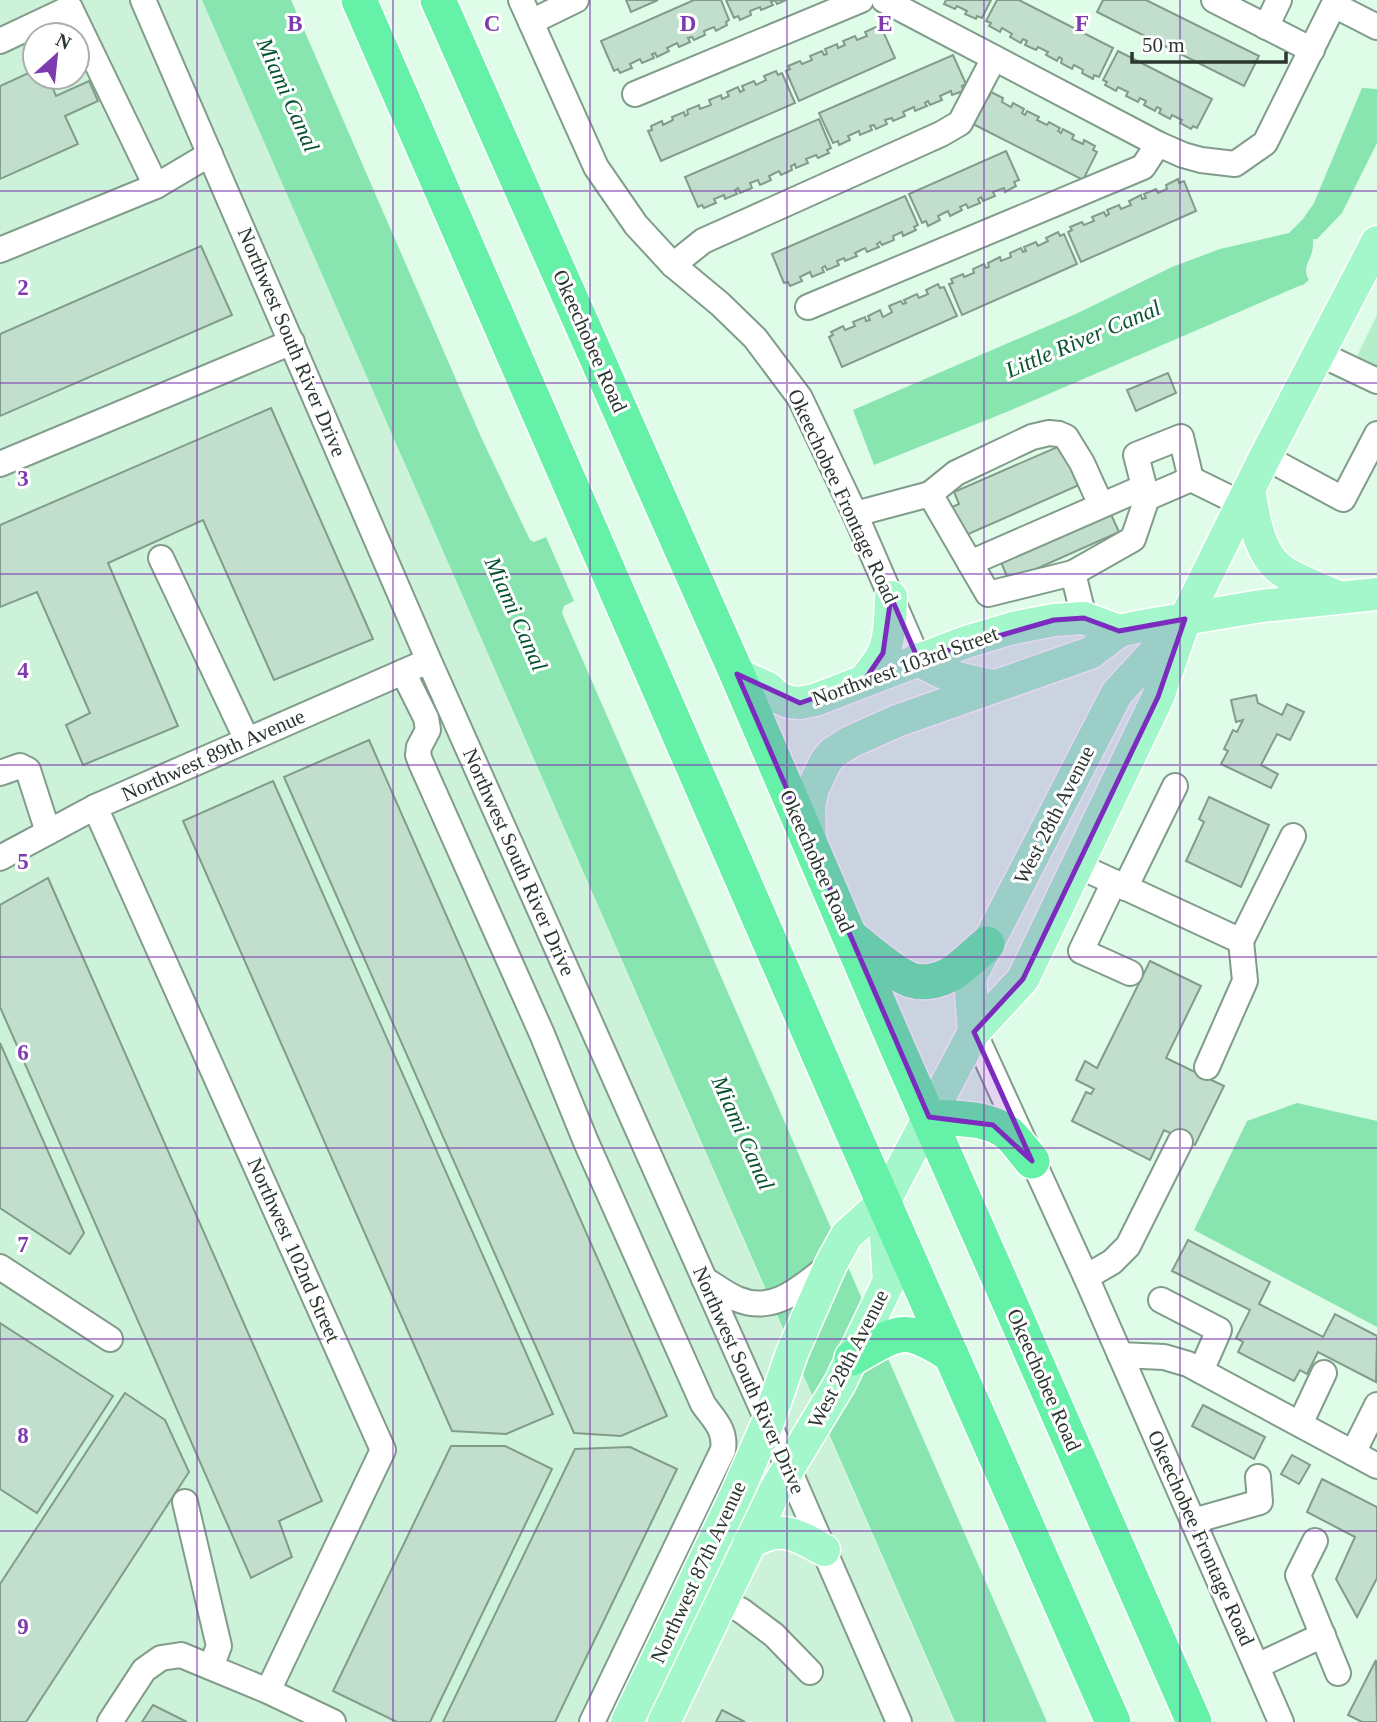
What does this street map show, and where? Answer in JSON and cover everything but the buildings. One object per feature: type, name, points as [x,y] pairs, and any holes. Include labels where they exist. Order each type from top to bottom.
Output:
[{"type":"highway","points":[[359,0],[1113,1722]]},
{"type":"highway","name":"Okeechobee Road","points":[[438,0],[737,674],[810,847],[1194,1722]]},
{"type":"highway","points":[[849,936],[898,973],[911,980],[925,981],[936,981],[950,975],[987,944]]},
{"type":"highway","points":[[929,1117],[981,1121],[993,1125],[1011,1136],[1032,1161]]},
{"type":"highway","points":[[852,1358],[881,1325],[930,1341],[951,1355]]},
{"type":"main road","name":"West 28th Avenue","points":[[768,1422],[792,1353],[831,1264],[847,1236],[884,1202],[974,1032],[1023,979],[1157,697],[1185,619],[1245,496],[1377,242]]},
{"type":"main road","points":[[1245,496],[1261,543],[1270,559],[1283,572],[1340,597]]},
{"type":"main road","points":[[810,847],[809,806],[819,773],[833,753],[850,742],[897,721],[1090,653],[1119,631],[1261,606],[1377,594]]},
{"type":"main road","points":[[864,681],[883,653],[888,638],[891,597]]},
{"type":"main road","name":"Northwest 103rd Street","points":[[737,674],[768,688],[789,702],[800,703],[815,700],[966,642],[1013,628],[1054,620],[1084,618],[1119,631]]},
{"type":"main road","name":"West 28th Avenue","points":[[974,1032],[970,978],[987,944],[1117,693],[1185,619]]},
{"type":"main road","points":[[918,659],[959,680],[995,686]]},
{"type":"main road","points":[[1056,664],[1084,668],[1092,672],[1105,691],[1107,711]]},
{"type":"main road","points":[[1077,865],[1069,853],[1067,824],[1087,752]]},
{"type":"main road","name":"West 28th Avenue","points":[[881,1325],[888,1282],[884,1202]]},
{"type":"main road","name":"West 28th Avenue","points":[[789,1470],[852,1358]]},
{"type":"main road","name":"Northwest 87th Avenue","points":[[627,1722],[737,1493],[768,1422]]},
{"type":"main road","name":"Northwest 87th Avenue","points":[[664,1722],[749,1543],[776,1489],[789,1470]]},
{"type":"main road","points":[[749,1543],[775,1532],[787,1532],[824,1550]]},
{"type":"street","name":"Northwest South River Drive","points":[[143,0],[429,661],[899,1722]]},
{"type":"street","points":[[526,11],[576,0]]},
{"type":"street","points":[[635,94],[861,0]]},
{"type":"street","points":[[884,0],[1158,144],[1202,160],[1235,164],[1265,143],[1335,3],[1377,27]]},
{"type":"street","points":[[1213,0],[1312,50]]},
{"type":"street","points":[[1266,27],[1279,0]]},
{"type":"street","points":[[0,41],[70,8],[156,186]]},
{"type":"street","name":"Okeechobee Frontage Road","points":[[526,11],[596,167],[636,225],[673,265],[720,304],[755,338],[785,375],[805,408],[918,659]]},
{"type":"street","points":[[673,265],[703,241],[960,123],[994,58]]},
{"type":"street","points":[[808,307],[1143,167],[1158,144]]},
{"type":"street","points":[[0,250],[156,186],[210,154]]},
{"type":"street","points":[[0,464],[292,342]]},
{"type":"street","points":[[1318,353],[1377,381]]},
{"type":"street","points":[[855,514],[930,494],[957,473],[990,456],[1032,437],[1049,433],[1066,438],[1082,463],[1101,505]]},
{"type":"street","points":[[1265,457],[1343,499],[1377,434]]},
{"type":"street","points":[[930,494],[988,594],[1073,573],[1133,539],[1145,492],[1136,455],[1181,437],[1191,479]]},
{"type":"street","points":[[970,563],[1101,505],[1191,479],[1245,496]]},
{"type":"street","points":[[162,558],[247,740]]},
{"type":"street","points":[[1073,573],[1084,618]]},
{"type":"street","name":"Northwest 89th Avenue","points":[[0,858],[95,807],[429,661]]},
{"type":"street","points":[[403,672],[426,718],[428,730],[418,755],[421,763],[703,1404],[721,1428],[724,1439],[723,1450],[592,1722]]},
{"type":"street","points":[[0,774],[20,766],[28,770],[48,832]]},
{"type":"street","points":[[1130,973],[1081,951],[1175,786]]},
{"type":"street","name":"Northwest 102nd Street","points":[[95,807],[383,1450],[268,1691]]},
{"type":"street","points":[[1207,1068],[1245,981],[1241,941],[1293,836]]},
{"type":"street","points":[[1077,865],[1241,941]]},
{"type":"street","name":"Okeechobee Frontage Road","points":[[974,1032],[1121,1355],[1281,1722]]},
{"type":"street","points":[[1086,1277],[1112,1262],[1128,1246],[1180,1142]]},
{"type":"street","points":[[704,1279],[741,1301],[768,1304],[791,1295],[831,1264]]},
{"type":"street","points":[[0,1267],[110,1339]]},
{"type":"street","points":[[1161,1300],[1219,1330],[1201,1371]]},
{"type":"street","points":[[1121,1355],[1164,1357],[1188,1364],[1377,1466]]},
{"type":"street","points":[[1300,1424],[1324,1373]]},
{"type":"street","points":[[1353,1453],[1377,1405]]},
{"type":"street","points":[[1193,1521],[1261,1502],[1258,1477]]},
{"type":"street","points":[[185,1502],[219,1646],[211,1667]]},
{"type":"street","points":[[1315,1541],[1298,1574],[1338,1673]]},
{"type":"street","points":[[722,1601],[775,1634],[810,1672]]},
{"type":"street","points":[[1257,1666],[1322,1635]]},
{"type":"street","points":[[110,1722],[144,1670],[161,1658],[181,1655],[268,1691],[333,1722]]},
{"type":"highlighted area","points":[[891,597],[918,659],[1054,620],[1084,618],[1119,631],[1185,619],[1158,697],[1023,979],[974,1032],[1032,1161],[993,1125],[929,1117],[737,674],[800,703],[864,681],[883,653]]},
{"type":"shaded area","points":[[0,0],[202,0],[954,1722],[0,1722]]},
{"type":"shaded area","points":[[1377,315],[1377,368],[1356,358]]},
{"type":"water","name":"Miami Canal","points":[[202,0],[291,0],[481,437],[530,540],[534,542],[546,537],[574,601],[564,606],[562,613],[1047,1722],[955,1722]]},
{"type":"water","name":"Little River Canal","points":[[1362,88],[1377,89],[1377,143],[1342,213],[1317,239],[1313,239],[1306,269],[1309,280],[1303,285],[1009,411],[874,465],[853,410],[1078,313],[1172,267],[1220,249],[1289,233],[1314,203]]},
{"type":"water","points":[[1297,1103],[1377,1121],[1377,1327],[1194,1230],[1247,1121]]}]
